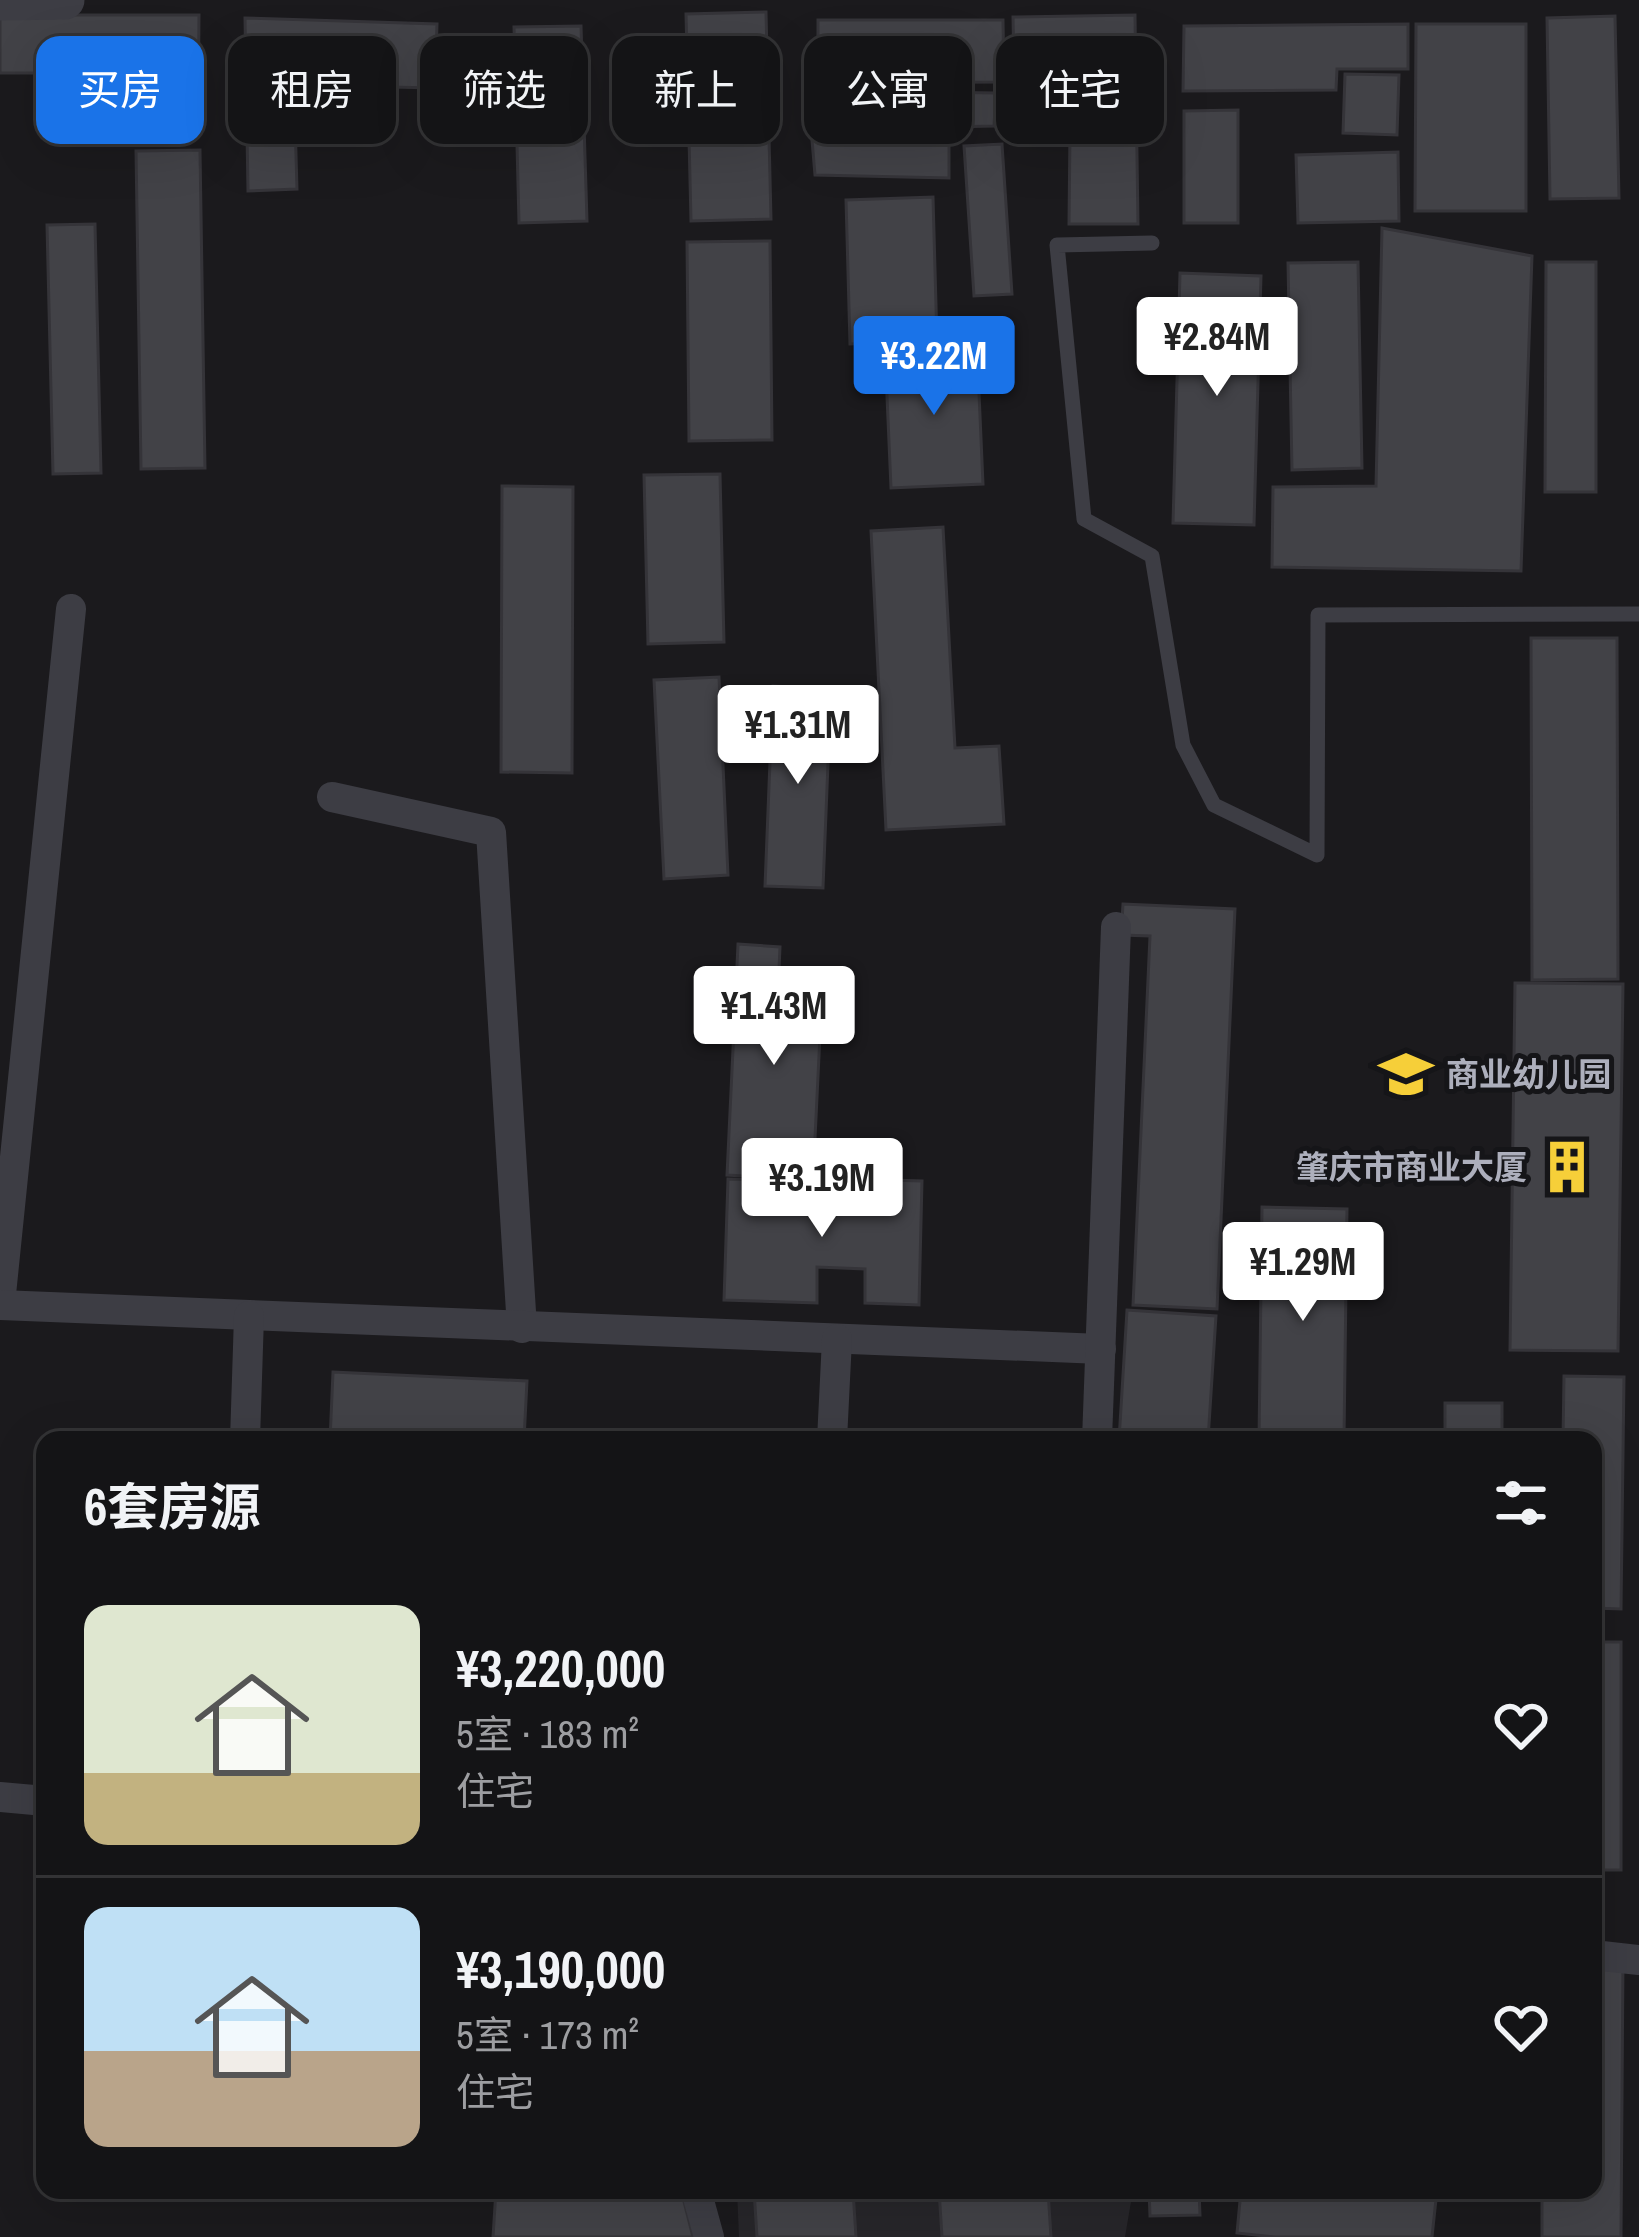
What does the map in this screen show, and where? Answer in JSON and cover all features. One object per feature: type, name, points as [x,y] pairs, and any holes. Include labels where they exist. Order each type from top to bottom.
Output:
[{"type":"street","points":[[0,1],[65,0]]},
{"type":"street","points":[[71,610],[0,1305],[1102,1349]]},
{"type":"street","points":[[332,796],[491,832],[522,1328]]},
{"type":"street","points":[[1097,1431],[1116,927]]},
{"type":"street","points":[[244,1431],[249,1316]]},
{"type":"street","points":[[832,1431],[837,1339]]},
{"type":"street","points":[[0,1797],[36,1800]]},
{"type":"street","points":[[1602,1956],[1639,1960]]},
{"type":"street","points":[[698,2199],[709,2237]]},
{"type":"lane","points":[[1152,243],[1057,245],[1084,519],[1152,556],[1183,745],[1214,805],[1317,855],[1318,614],[1639,614]]},
{"type":"shaded area","points":[[737,2199],[1131,2199],[1125,2237],[739,2237]]},
{"type":"building","points":[[766,12],[767,36],[687,36],[686,14]]},
{"type":"building","points":[[0,15],[199,15],[199,36],[36,36],[36,73],[0,73]]},
{"type":"building","points":[[1135,15],[1135,36],[1013,36],[1013,17]]},
{"type":"building","points":[[1615,16],[1619,198],[1550,199],[1547,18]]},
{"type":"building","points":[[245,18],[437,24],[437,36],[420,36],[420,88],[396,87],[396,36],[245,36]]},
{"type":"building","points":[[818,20],[1003,20],[1003,36],[996,36],[996,82],[972,82],[972,36],[818,36]]},
{"type":"building","points":[[1408,24],[1408,69],[1337,69],[1336,90],[1183,91],[1184,26]]},
{"type":"building","points":[[1416,24],[1526,24],[1526,211],[1415,211]]},
{"type":"building","points":[[581,26],[581,36],[514,36],[514,27]]},
{"type":"building","points":[[1345,74],[1399,75],[1397,135],[1343,133]]},
{"type":"building","points":[[972,93],[996,93],[994,126],[972,126]]},
{"type":"building","points":[[1238,110],[1238,223],[1184,223],[1184,111]]},
{"type":"building","points":[[247,144],[296,144],[297,189],[248,191]]},
{"type":"building","points":[[517,144],[585,144],[587,221],[519,223]]},
{"type":"building","points":[[689,144],[769,144],[771,219],[691,221]]},
{"type":"building","points":[[812,144],[949,144],[949,178],[815,175]]},
{"type":"building","points":[[1002,144],[1012,294],[974,296],[964,146]]},
{"type":"building","points":[[1070,144],[1137,144],[1138,224],[1069,224]]},
{"type":"building","points":[[200,150],[205,468],[141,469],[136,151]]},
{"type":"building","points":[[1398,152],[1399,221],[1298,223],[1296,155]]},
{"type":"building","points":[[933,197],[937,341],[850,344],[846,200]]},
{"type":"building","points":[[95,224],[101,473],[53,474],[47,225]]},
{"type":"building","points":[[1382,228],[1532,256],[1521,571],[1272,567],[1273,487],[1376,486]]},
{"type":"building","points":[[770,241],[772,440],[689,441],[687,242]]},
{"type":"building","points":[[1358,262],[1362,468],[1292,470],[1288,263]]},
{"type":"building","points":[[1546,262],[1596,262],[1596,492],[1545,492]]},
{"type":"building","points":[[1180,273],[1261,276],[1254,525],[1173,523]]},
{"type":"building","points":[[977,347],[983,484],[891,488],[885,351]]},
{"type":"building","points":[[720,474],[724,642],[648,644],[644,475]]},
{"type":"building","points":[[502,486],[573,487],[572,773],[501,772]]},
{"type":"building","points":[[943,527],[955,748],[999,746],[1004,824],[886,830],[871,531]]},
{"type":"building","points":[[1531,638],[1617,638],[1618,979],[1532,980]]},
{"type":"building","points":[[719,677],[728,875],[664,879],[654,680]]},
{"type":"building","points":[[773,686],[831,689],[823,888],[765,886]]},
{"type":"building","points":[[1123,904],[1235,909],[1217,1309],[1133,1305],[1150,936],[1121,935]]},
{"type":"building","points":[[738,944],[780,947],[779,970],[823,973],[813,1180],[727,1175]]},
{"type":"building","name":"肇庆市商业大厦","points":[[1515,983],[1623,984],[1618,1351],[1510,1350]]},
{"type":"building","points":[[728,1179],[818,1181],[817,1209],[854,1210],[856,1179],[922,1181],[919,1305],[865,1303],[865,1269],[817,1267],[817,1303],[724,1300]]},
{"type":"building","points":[[1262,1207],[1347,1209],[1344,1431],[1259,1431]]},
{"type":"building","points":[[1127,1310],[1216,1316],[1209,1431],[1120,1431]]},
{"type":"building","points":[[333,1372],[527,1381],[524,1431],[330,1431]]},
{"type":"building","points":[[1564,1376],[1624,1377],[1621,1609],[1602,1608],[1602,1431],[1563,1431]]},
{"type":"building","points":[[1445,1403],[1502,1403],[1502,1431],[1445,1431]]},
{"type":"building","points":[[1602,1642],[1621,1642],[1621,1870],[1602,1870]]},
{"type":"building","points":[[1602,1959],[1623,1959],[1621,2237],[1542,2237],[1542,2199],[1602,2199]]},
{"type":"building","points":[[495,2199],[683,2199],[693,2237],[493,2237]]},
{"type":"building","points":[[755,2199],[854,2199],[856,2237],[757,2237]]},
{"type":"building","points":[[940,2199],[1049,2199],[1051,2237],[942,2237]]},
{"type":"building","points":[[1149,2199],[1199,2199],[1200,2215],[1150,2216]]},
{"type":"building","points":[[1240,2199],[1436,2199],[1432,2237],[1237,2233]]},
{"type":"place","name":"商业幼儿园","points":[[1406,1074]]},
{"type":"place","name":"肇庆市商业大厦","points":[[1567,1167]]}]
